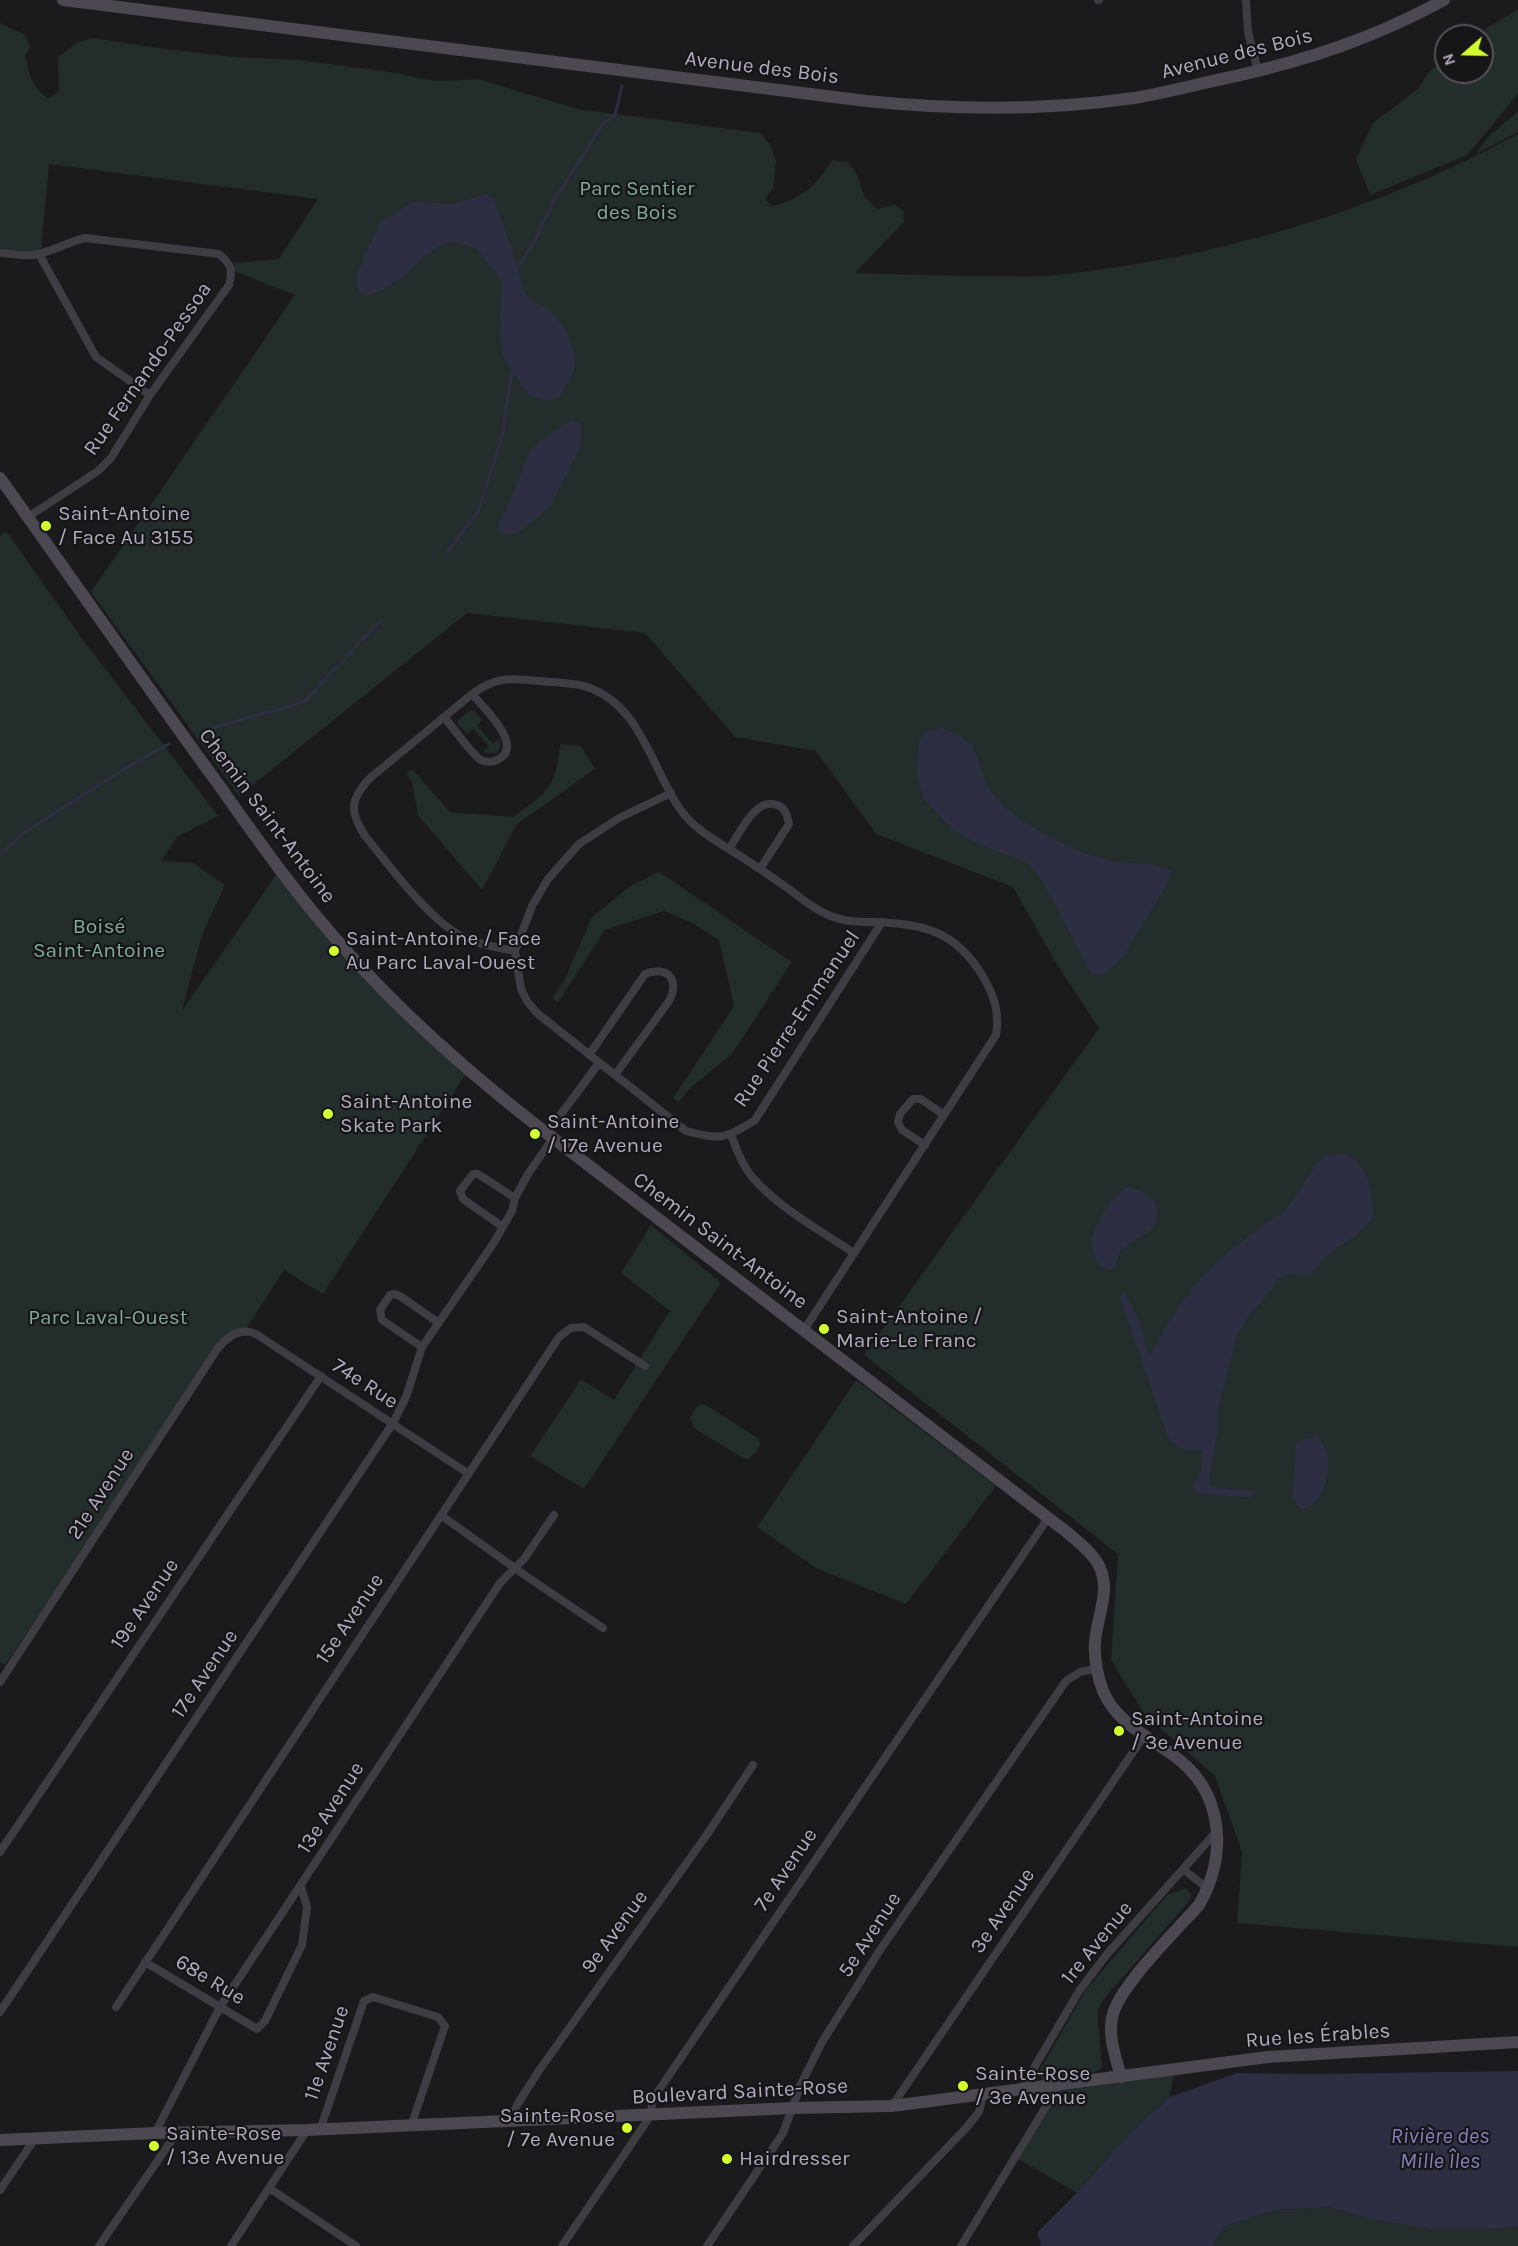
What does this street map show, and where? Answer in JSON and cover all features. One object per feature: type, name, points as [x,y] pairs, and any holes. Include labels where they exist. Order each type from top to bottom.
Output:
[{"type":"street","name":"Avenue des Bois","points":[[63,0],[771,89],[925,106],[1006,108],[1086,104],[1167,92],[1303,60],[1406,20],[1444,0]]},
{"type":"street","points":[[1246,0],[1248,32],[1258,71]]},
{"type":"street","name":"Rue Fernando-Pessoa","points":[[0,253],[39,254],[85,237],[219,254],[230,263],[232,274],[229,285],[150,395],[111,458],[98,471],[28,517]]},
{"type":"street","points":[[39,254],[96,357],[150,395]]},
{"type":"street","name":"Chemin Saint-Antoine","points":[[0,478],[175,726],[280,869],[342,947],[436,1042],[480,1081],[1048,1518],[1097,1562],[1106,1589],[1095,1641],[1095,1669],[1104,1694],[1115,1710],[1144,1736],[1173,1755],[1200,1782],[1214,1811],[1217,1830],[1217,1854],[1208,1889],[1199,1905],[1125,1989],[1115,2005],[1111,2020],[1112,2038],[1121,2077]]},
{"type":"street","points":[[515,951],[466,939],[433,915],[365,836],[356,823],[354,807],[357,792],[370,778],[472,694],[486,684],[500,679],[519,679],[589,688],[615,705],[637,730],[651,751],[671,793],[690,821],[703,833],[819,910],[849,921],[920,926],[954,941],[968,954],[996,1003],[999,1019],[996,1035],[804,1330]]},
{"type":"street","points":[[444,717],[480,760],[490,762],[500,759],[506,753],[508,744],[505,735],[472,694]]},
{"type":"street","name":"Rue Pierre-Emmanuel","points":[[671,793],[596,832],[571,852],[548,879],[532,906],[515,951],[521,989],[538,1014],[686,1131],[708,1137],[731,1135],[755,1120],[882,922]]},
{"type":"street","points":[[729,849],[762,805],[771,803],[780,806],[787,813],[789,824],[760,869]]},
{"type":"street","points":[[589,1055],[645,974],[656,970],[665,972],[673,981],[674,991],[615,1076]]},
{"type":"street","name":"17e Avenue","points":[[0,2012],[393,1423],[406,1397],[422,1347],[503,1227],[512,1211],[515,1198],[550,1135],[598,1063]]},
{"type":"street","points":[[925,1145],[902,1130],[898,1122],[900,1114],[913,1099],[921,1099],[944,1115]]},
{"type":"street","points":[[731,1135],[742,1161],[768,1193],[854,1253]]},
{"type":"street","points":[[503,1227],[463,1199],[460,1191],[468,1178],[473,1174],[478,1174],[515,1198]]},
{"type":"street","points":[[422,1347],[382,1320],[380,1310],[390,1295],[400,1296],[440,1323]]},
{"type":"street","name":"15e Avenue","points":[[116,2007],[559,1337],[571,1328],[584,1327],[645,1366]]},
{"type":"street","name":"74e Rue","points":[[239,1333],[250,1331],[256,1334],[469,1474]]},
{"type":"street","name":"21e Avenue","points":[[0,1682],[218,1348],[231,1336],[239,1333]]},
{"type":"street","name":"19e Avenue","points":[[0,1852],[321,1376]]},
{"type":"street","name":"13e Avenue","points":[[156,2133],[220,2007],[500,1583],[525,1559],[554,1515]]},
{"type":"street","points":[[442,1516],[603,1628]]},
{"type":"street","name":"7e Avenue","points":[[562,2246],[651,2115],[652,2102],[659,2090],[1048,1518]]},
{"type":"street","name":"5e Avenue","points":[[707,2246],[783,2133],[801,2084],[822,2042],[874,1959],[1046,1707],[1066,1681],[1080,1672],[1095,1669]]},
{"type":"street","name":"3e Avenue","points":[[892,2106],[1144,1736]]},
{"type":"street","name":"9e Avenue","points":[[510,2122],[517,2105],[538,2073],[708,1833],[753,1765]]},
{"type":"street","name":"1re Avenue","points":[[1021,2090],[1079,1991],[1108,1953],[1217,1830]]},
{"type":"street","points":[[1183,1869],[1208,1889]]},
{"type":"street","name":"68e Rue","points":[[145,1962],[257,2029],[265,2020],[302,1945],[307,1907],[301,1887]]},
{"type":"street","name":"11e Avenue","points":[[231,2246],[269,2188],[313,2130],[364,2001],[373,1997],[438,2017],[444,2026],[411,2126]]},
{"type":"street","name":"Rue les Érables","points":[[1121,2077],[1268,2057],[1518,2042]]},
{"type":"street","name":"Boulevard Sainte-Rose","points":[[0,2140],[156,2133],[313,2130],[793,2108],[892,2106],[1121,2077]]},
{"type":"street","points":[[961,2246],[1059,2085]]},
{"type":"street","points":[[853,2246],[967,2127],[979,2112],[983,2095]]},
{"type":"street","points":[[99,2246],[176,2134]]},
{"type":"street","points":[[0,2190],[34,2140]]},
{"type":"street","points":[[269,2188],[356,2246]]},
{"type":"green space","points":[[1518,9],[1518,93],[1467,155],[1370,195],[1356,159],[1373,123],[1418,89],[1434,68],[1434,84],[1494,84],[1494,24]]},
{"type":"green space","name":"Parc Sentier des Bois","points":[[0,23],[25,35],[31,47],[25,56],[30,76],[38,89],[49,99],[59,91],[58,57],[78,42],[94,38],[236,57],[300,60],[396,73],[428,80],[478,79],[578,109],[760,133],[770,144],[776,160],[773,188],[765,199],[772,206],[792,200],[807,190],[833,160],[848,162],[858,176],[864,196],[877,209],[895,205],[903,211],[904,222],[855,273],[1046,276],[1107,269],[1169,258],[1289,229],[1348,209],[1463,162],[1518,134],[1518,1947],[1237,1923],[1242,1852],[1215,1776],[1144,1714],[1111,1660],[1118,1554],[864,1355],[1099,1028],[1053,958],[1013,887],[876,834],[816,751],[735,737],[645,633],[467,613],[239,796],[91,592],[295,295],[234,271],[234,263],[279,259],[318,199],[49,164],[41,251],[17,253],[0,250]]},
{"type":"green space","points":[[1518,111],[1518,132],[1476,154],[1487,138]]},
{"type":"green space","points":[[6,531],[81,637],[218,816],[177,837],[161,861],[193,863],[225,885],[202,935],[182,1011],[280,869],[342,947],[471,1066],[323,1294],[284,1270],[245,1331],[230,1335],[5,1665],[0,1662],[0,536]]},
{"type":"green space","points":[[471,710],[475,711],[482,720],[477,726],[493,744],[499,738],[501,745],[496,754],[483,752],[489,746],[473,729],[467,734],[458,724],[458,720]]},
{"type":"green space","points":[[560,744],[581,746],[595,769],[517,824],[482,890],[418,815],[412,782],[406,774],[412,769],[450,812],[513,817],[534,802],[548,788],[556,771]]},
{"type":"green space","points":[[659,872],[792,962],[731,1055],[690,1088],[679,1102],[673,1098],[734,1006],[719,940],[694,924],[664,911],[605,930],[558,1002],[552,998],[565,979],[592,917],[629,887]]},
{"type":"green space","points":[[651,1225],[721,1283],[584,1489],[530,1456],[581,1379],[614,1400],[670,1311],[621,1273]]},
{"type":"green space","points":[[856,1380],[996,1486],[906,1604],[818,1569],[757,1527]]},
{"type":"green space","points":[[706,1405],[757,1438],[760,1443],[756,1452],[747,1459],[741,1457],[694,1428],[690,1419],[696,1407]]},
{"type":"green space","points":[[1186,1888],[1191,1894],[1190,1900],[1102,2001],[1098,2010],[1101,2068],[1096,2072],[1043,2080],[1038,2073],[1085,1991],[1167,1895]]},
{"type":"green space","points":[[1174,2072],[1170,2097],[1131,2132],[1077,2193],[1015,2157],[1059,2085]]},
{"type":"green space","points":[[1327,2207],[1376,2219],[1422,2226],[1468,2229],[1518,2227],[1518,2246],[1212,2246],[1225,2226],[1277,2210]]},
{"type":"water","points":[[487,194],[494,200],[524,291],[531,300],[549,310],[564,327],[574,352],[575,366],[571,378],[558,398],[545,400],[529,395],[503,357],[500,333],[502,282],[477,249],[456,242],[444,244],[429,253],[409,272],[383,290],[366,296],[358,291],[356,276],[380,222],[414,202],[452,204]]},
{"type":"water","points":[[571,420],[577,422],[582,429],[580,448],[550,507],[517,533],[506,535],[500,532],[499,522],[509,505],[529,453],[540,441]]},
{"type":"water","points":[[943,728],[970,744],[990,789],[1003,805],[1024,822],[1058,841],[1106,860],[1159,866],[1172,871],[1164,889],[1124,955],[1104,974],[1092,975],[1043,882],[1027,862],[982,846],[952,829],[923,798],[917,773],[919,742],[925,732]]},
{"type":"water","points":[[1346,1154],[1360,1165],[1365,1173],[1371,1189],[1373,1217],[1358,1233],[1325,1258],[1311,1276],[1290,1274],[1278,1279],[1262,1302],[1251,1312],[1237,1335],[1218,1410],[1218,1430],[1209,1477],[1210,1487],[1252,1491],[1253,1498],[1198,1493],[1192,1488],[1201,1471],[1203,1451],[1180,1447],[1168,1437],[1119,1294],[1124,1292],[1138,1318],[1146,1348],[1150,1354],[1177,1309],[1208,1270],[1237,1245],[1288,1208],[1317,1164],[1327,1155]]},
{"type":"water","points":[[1129,1187],[1140,1190],[1155,1202],[1156,1221],[1148,1232],[1121,1251],[1112,1270],[1100,1267],[1092,1247],[1093,1234],[1111,1202]]},
{"type":"water","points":[[1316,1436],[1323,1443],[1327,1452],[1328,1476],[1319,1497],[1312,1505],[1303,1509],[1297,1505],[1293,1496],[1296,1442]]},
{"type":"water","name":"Rivière des Mille Îles","points":[[1518,2071],[1518,2227],[1431,2229],[1371,2219],[1327,2207],[1277,2210],[1225,2226],[1212,2246],[1040,2246],[1037,2233],[1077,2193],[1131,2132],[1170,2097],[1237,2073]]},
{"type":"waterway","points":[[518,267],[536,238],[553,202],[603,124],[615,115],[622,86]]},
{"type":"waterway","points":[[446,554],[478,512],[502,437],[512,372]]},
{"type":"waterway","points":[[208,729],[304,702],[380,621]]},
{"type":"waterway","points":[[0,855],[22,834],[129,766],[169,744]]},
{"type":"place","name":"Saint-Antoine / Face Au 3155","points":[[46,526]]},
{"type":"place","name":"Saint-Antoine / Face Au Parc Laval-Ouest","points":[[334,951]]},
{"type":"place","name":"Saint-Antoine Skate Park","points":[[328,1114]]},
{"type":"place","name":"Saint-Antoine / 17e Avenue","points":[[535,1134]]},
{"type":"place","name":"Saint-Antoine / Marie-Le Franc","points":[[824,1329]]},
{"type":"place","name":"Saint-Antoine / 3e Avenue","points":[[1119,1731]]},
{"type":"place","name":"Sainte-Rose / 3e Avenue","points":[[963,2086]]},
{"type":"place","name":"Sainte-Rose / 7e Avenue","points":[[627,2128]]},
{"type":"place","name":"Sainte-Rose / 13e Avenue","points":[[154,2146]]},
{"type":"place","name":"Hairdresser","points":[[727,2159]]},
{"type":"park label","name":"Boisé Saint-Antoine","points":[[99,939]]},
{"type":"park label","name":"Parc Laval-Ouest","points":[[108,1318]]}]
